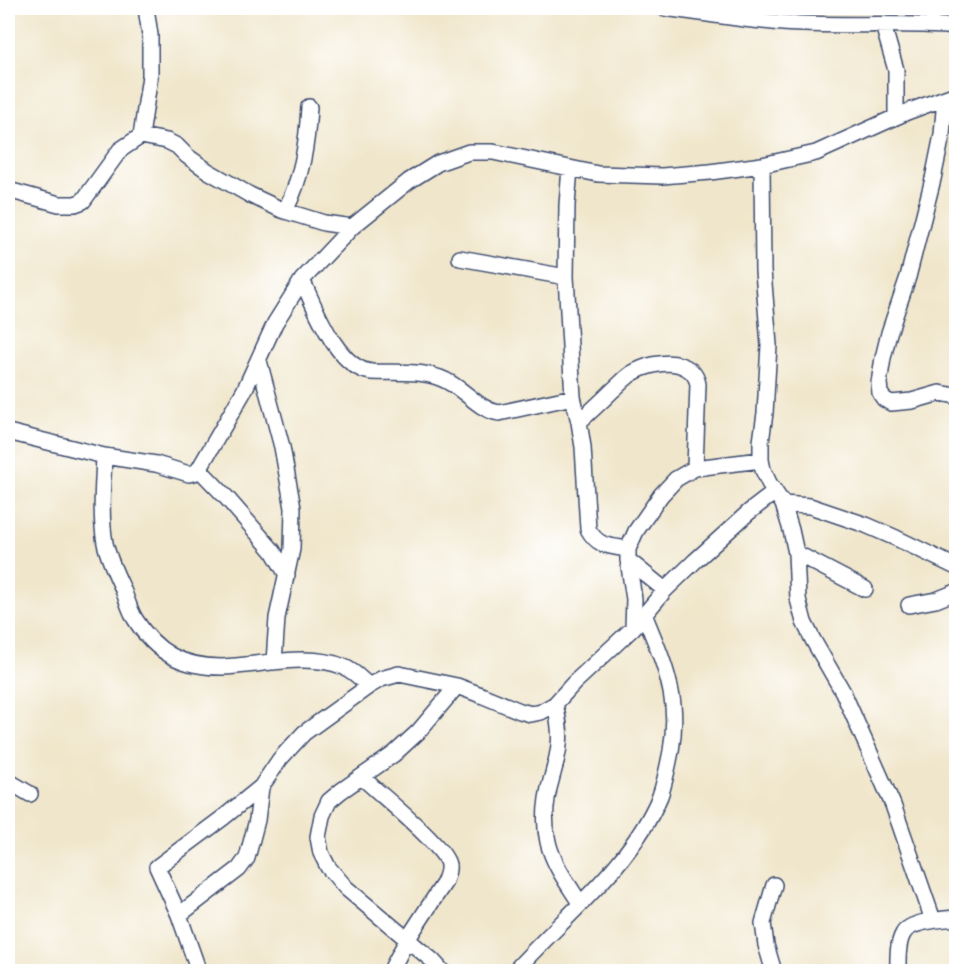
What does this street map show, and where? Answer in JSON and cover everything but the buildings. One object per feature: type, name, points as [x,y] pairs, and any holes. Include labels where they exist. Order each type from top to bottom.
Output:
[{"type":"street","points":[[141,136],[150,76],[150,35],[146,8]]},
{"type":"street","points":[[664,8],[781,23],[957,27]]},
{"type":"street","points":[[884,25],[896,70],[896,117]]},
{"type":"street","points":[[8,432],[104,456],[156,464],[189,474],[194,473],[199,469],[235,408],[275,323],[302,280],[352,227],[409,181],[438,163],[469,152],[493,152],[598,174],[662,176],[711,172],[762,165],[816,153],[896,117],[951,96]]},
{"type":"street","points":[[951,96],[933,179],[908,277],[889,333],[879,383],[880,393],[884,399],[891,402],[912,401],[940,393],[957,396]]},
{"type":"street","points":[[285,211],[298,183],[306,145],[309,107]]},
{"type":"street","points":[[8,190],[59,204],[75,204],[83,201],[120,150],[141,136],[167,141],[177,146],[208,171],[250,195],[285,211],[324,223],[352,227]]},
{"type":"street","points":[[762,165],[763,271],[769,345],[761,460],[763,470],[779,498],[796,553],[798,599],[804,622],[843,692],[881,777],[933,920]]},
{"type":"street","points":[[570,168],[566,277],[573,397],[579,422],[588,529],[593,538],[628,554],[665,590]]},
{"type":"street","points":[[460,258],[566,277]]},
{"type":"street","points":[[302,280],[329,335],[354,365],[369,372],[419,373],[440,378],[456,385],[490,412],[498,413],[573,397]]},
{"type":"street","points":[[259,361],[282,447],[293,508],[292,549],[277,618],[274,662]]},
{"type":"street","points":[[579,422],[631,374],[668,362],[679,364],[693,372],[698,384],[695,468]]},
{"type":"street","points":[[104,456],[105,543],[134,618],[163,651],[175,659],[220,667],[274,662],[313,661],[334,664],[356,674],[369,686]]},
{"type":"street","points":[[633,628],[634,599],[628,554],[636,531],[661,495],[676,479],[695,468],[761,460]]},
{"type":"street","points":[[199,469],[273,551],[287,575]]},
{"type":"street","points":[[199,972],[180,915],[156,867],[261,787],[280,759],[304,733],[381,679],[399,674],[457,686],[531,714],[541,712],[555,704],[633,628],[665,590],[742,518],[779,498],[866,525],[957,567]]},
{"type":"street","points":[[796,553],[865,589]]},
{"type":"street","points":[[909,605],[936,600],[957,592]]},
{"type":"street","points":[[514,972],[619,862],[638,835],[660,795],[669,764],[674,732],[672,693],[644,614]]},
{"type":"street","points":[[443,972],[346,888],[328,867],[321,853],[318,837],[322,816],[329,801],[394,754],[418,732],[457,686]]},
{"type":"street","points":[[555,704],[560,742],[547,797],[545,816],[548,842],[559,869],[580,903]]},
{"type":"street","points":[[362,777],[418,828],[444,856],[448,865],[448,874],[444,883],[407,940],[390,972]]},
{"type":"street","points":[[8,781],[30,794]]},
{"type":"street","points":[[180,915],[239,869],[247,858],[257,820],[261,787]]},
{"type":"street","points":[[774,885],[763,923],[766,945],[774,972]]},
{"type":"street","points":[[898,972],[900,943],[902,934],[906,930],[933,920],[957,918]]}]
